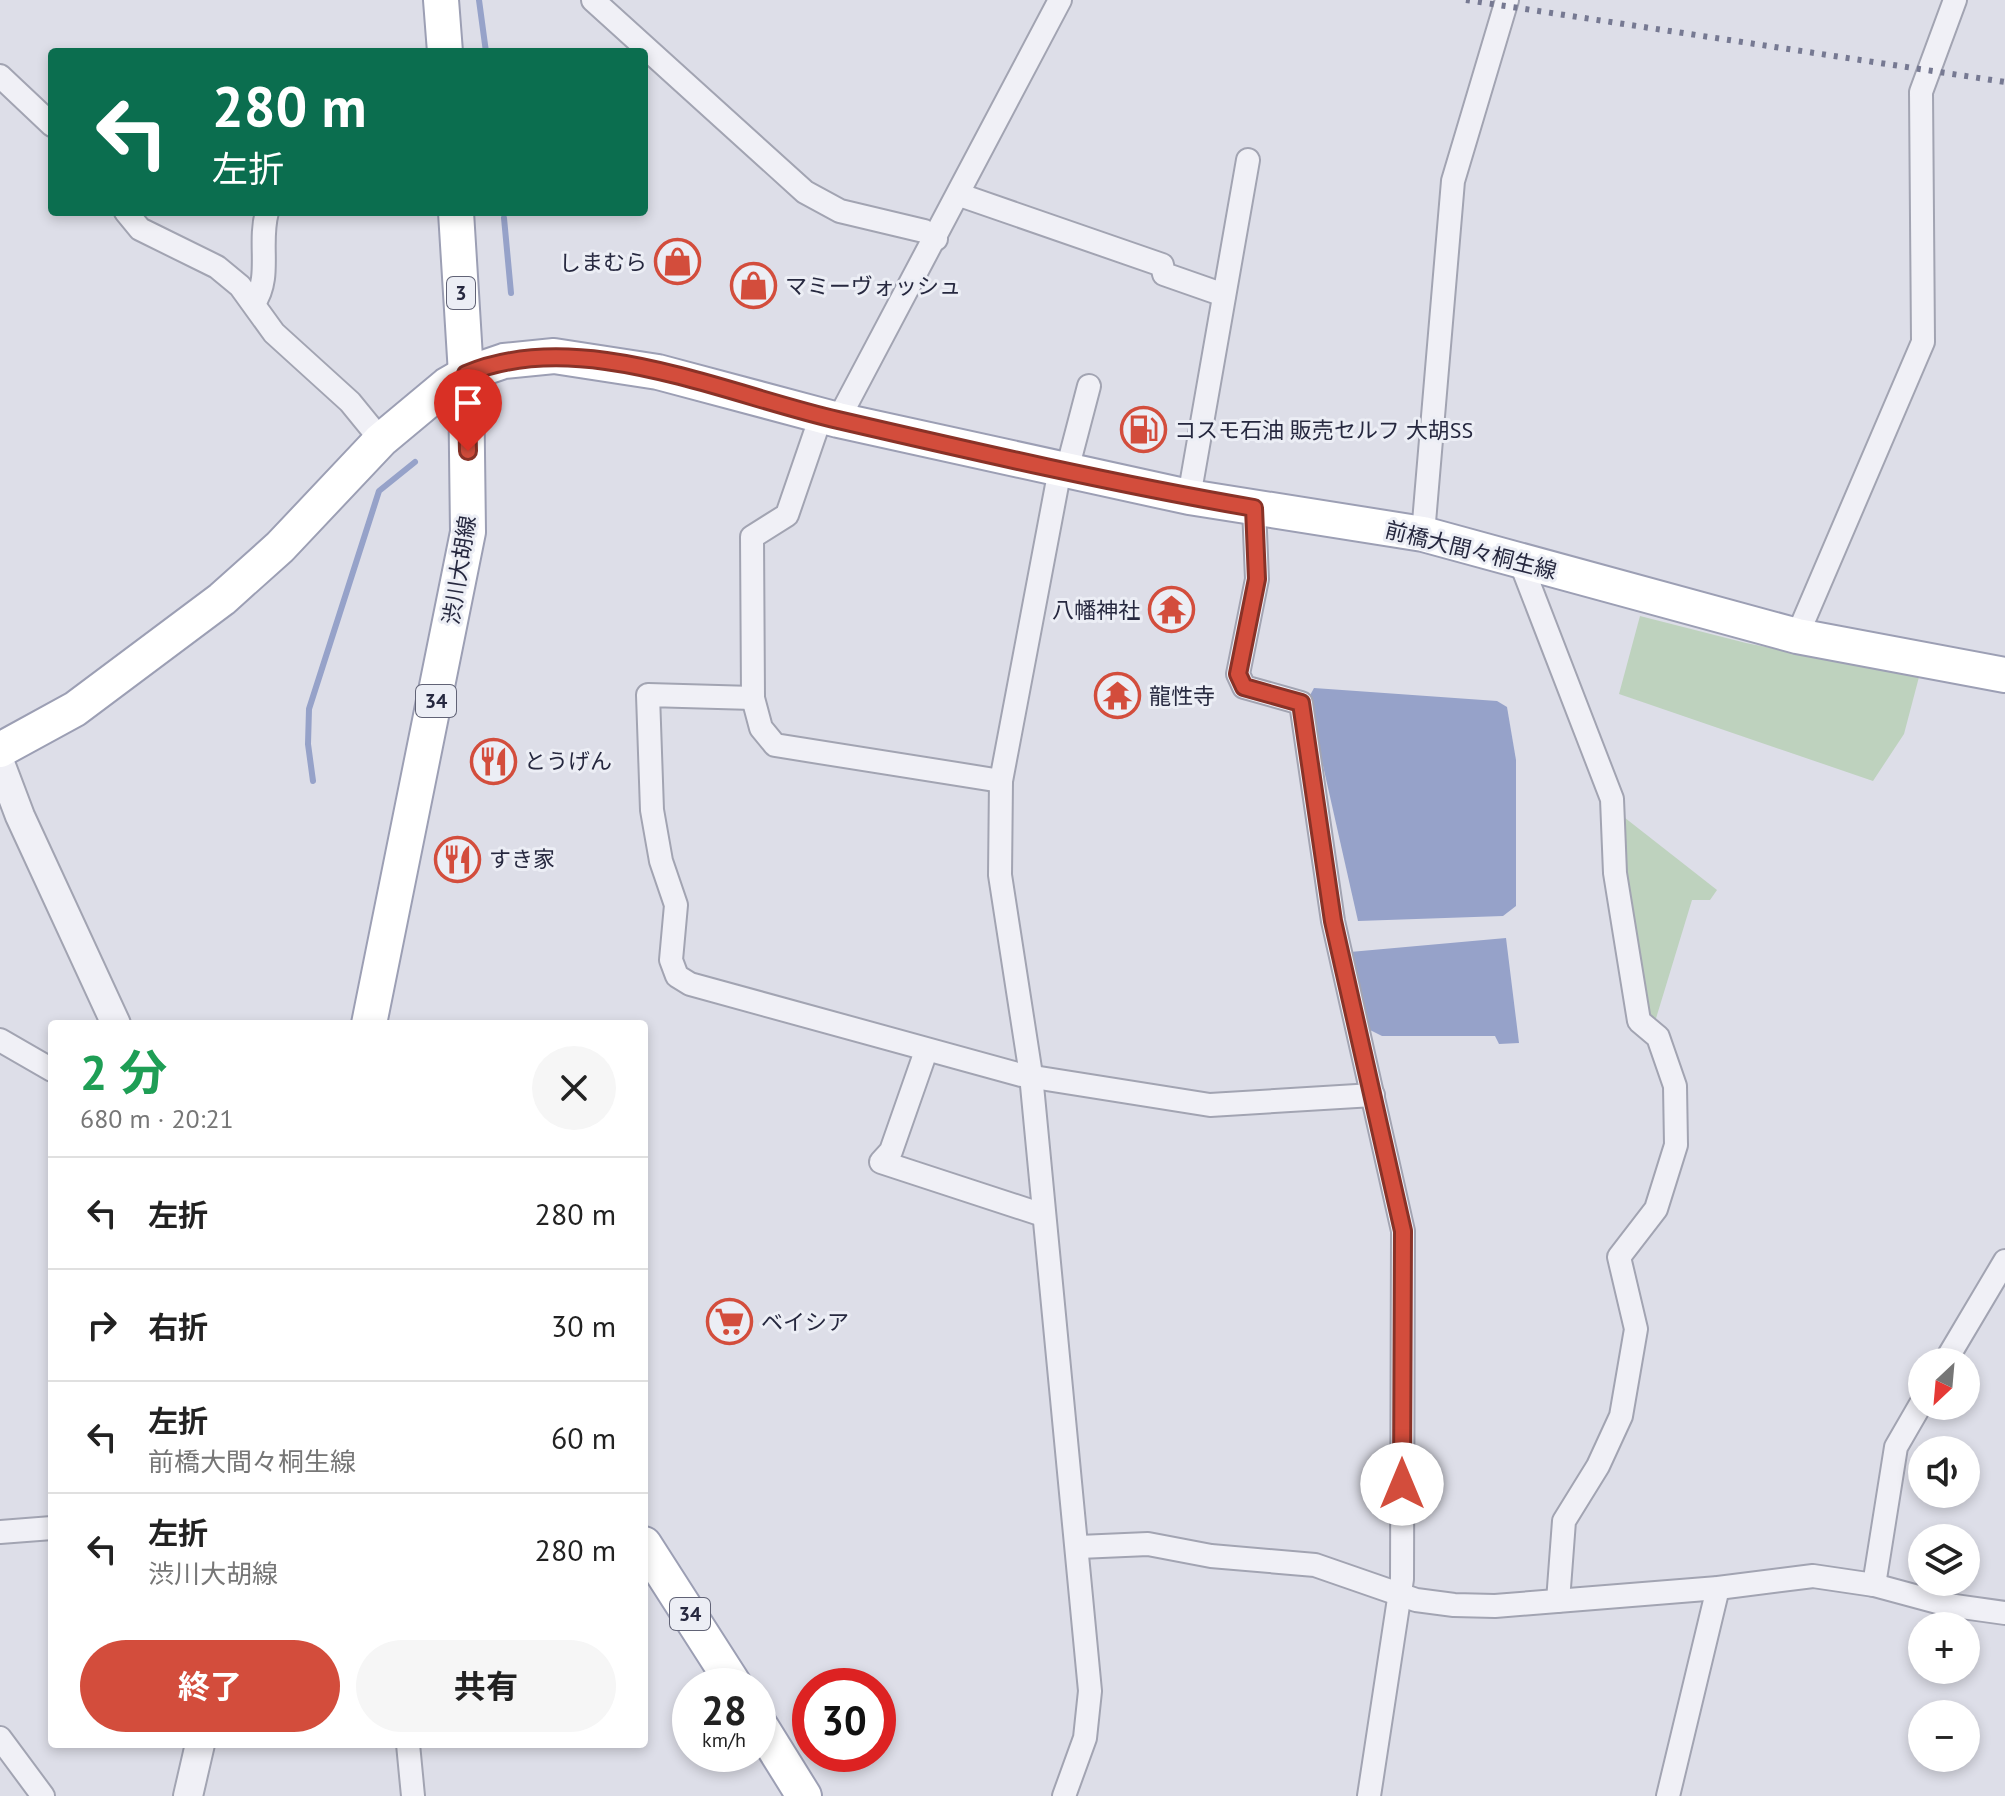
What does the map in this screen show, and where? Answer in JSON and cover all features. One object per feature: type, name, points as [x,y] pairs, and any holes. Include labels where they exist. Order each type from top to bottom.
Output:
[{"type":"main road","points":[[441,0],[445,48]]},
{"type":"main road","name":"3","points":[[456,216],[466,374]]},
{"type":"main road","name":"前橋大間々桐生線","points":[[466,374],[504,361],[554,356],[658,372],[830,418],[1189,497],[1423,534],[1797,636],[2005,675]]},
{"type":"main road","points":[[0,750],[75,709],[222,599],[319,509],[381,440],[412,411],[466,374]]},
{"type":"main road","name":"渋川大胡線","points":[[370,1020],[464,566],[470,496],[466,374]]},
{"type":"main road","name":"34","points":[[648,1550],[723,1668]]},
{"type":"main road","points":[[776,1751],[804,1796]]},
{"type":"street","points":[[593,0],[646,48]]},
{"type":"street","points":[[1001,781],[775,745],[761,728],[753,698],[752,537],[787,515],[830,418],[936,239],[1060,0]]},
{"type":"street","points":[[1423,534],[1453,181],[1507,0]]},
{"type":"street","points":[[1797,636],[1923,342],[1921,92],[1955,0]]},
{"type":"street","points":[[648,50],[805,192],[840,211],[924,231],[936,239]]},
{"type":"street","points":[[0,76],[48,121]]},
{"type":"street","points":[[1189,497],[1248,160]]},
{"type":"street","points":[[960,195],[1162,265],[1164,274],[1224,295]]},
{"type":"street","points":[[130,216],[147,233],[228,275],[254,303],[274,333],[350,402],[381,440]]},
{"type":"street","points":[[254,303],[265,281],[261,243],[266,216]]},
{"type":"street","points":[[1064,1796],[1085,1738],[1090,1703],[1079,1547],[1031,1075],[1000,875],[1001,781],[1064,470],[1089,386]]},
{"type":"street","points":[[1254,508],[1257,579],[1238,674],[1244,687],[1301,703],[1333,921],[1403,1231],[1400,1595],[1369,1796]]},
{"type":"street","points":[[1520,561],[1612,799],[1615,873],[1639,1021],[1658,1037],[1675,1086],[1676,1145],[1656,1209],[1619,1257],[1636,1329],[1621,1416],[1598,1466],[1564,1521],[1558,1601]]},
{"type":"street","points":[[753,698],[648,695],[652,810],[661,861],[676,905],[673,969],[690,984],[926,1051],[1031,1075],[1210,1105],[1373,1095]]},
{"type":"street","points":[[0,763],[20,816],[114,1020]]},
{"type":"street","points":[[0,1040],[48,1068]]},
{"type":"street","points":[[926,1051],[891,1151],[881,1162],[1043,1215]]},
{"type":"street","points":[[1953,1348],[2005,1261]]},
{"type":"street","points":[[1874,1585],[1896,1447],[1912,1420]]},
{"type":"street","points":[[0,1532],[48,1528]]},
{"type":"street","points":[[1079,1547],[1148,1544],[1211,1556],[1315,1565],[1400,1595],[1454,1605],[1558,1601],[1718,1588],[1813,1576],[1874,1585],[1948,1605],[2005,1613]]},
{"type":"street","points":[[1668,1796],[1718,1588]]},
{"type":"street","points":[[0,1738],[43,1796]]},
{"type":"street","points":[[188,1796],[199,1748]]},
{"type":"street","points":[[408,1748],[413,1796]]},
{"type":"green space","points":[[1640,616],[1746,643],[1919,677],[1904,734],[1873,781],[1619,694]]},
{"type":"green space","points":[[1620,814],[1717,890],[1710,900],[1692,900],[1654,1025],[1644,1012],[1620,873]]},
{"type":"water","points":[[1314,688],[1497,701],[1507,707],[1516,760],[1516,906],[1503,916],[1358,921],[1308,699]]},
{"type":"water","points":[[1506,938],[1519,1043],[1499,1044],[1495,1036],[1382,1036],[1370,1030],[1350,952]]},
{"type":"waterway","points":[[479,0],[485,48]]},
{"type":"waterway","points":[[504,218],[511,293]]},
{"type":"waterway","points":[[313,781],[308,744],[309,709],[379,491],[415,462]]},
{"type":"railway","points":[[1466,0],[2005,82]]},
{"type":"place","name":"しまむら","points":[[678,262]]},
{"type":"place","name":"マミーヴォッシュ","points":[[754,286]]},
{"type":"place","name":"コスモ石油 販売セルフ 大胡SS","points":[[1143,430]]},
{"type":"place","name":"八幡神社","points":[[1171,610]]},
{"type":"place","name":"龍性寺","points":[[1118,696]]},
{"type":"place","name":"とうげん","points":[[493,761]]},
{"type":"place","name":"すき家","points":[[458,859]]},
{"type":"place","name":"ベイシア","points":[[730,1322]]},
{"type":"route","points":[[468,451],[466,374],[504,361],[554,356],[658,372],[838,420],[1189,497],[1254,508],[1257,579],[1238,674],[1244,687],[1301,703],[1333,921],[1403,1231],[1402,1484]]}]
